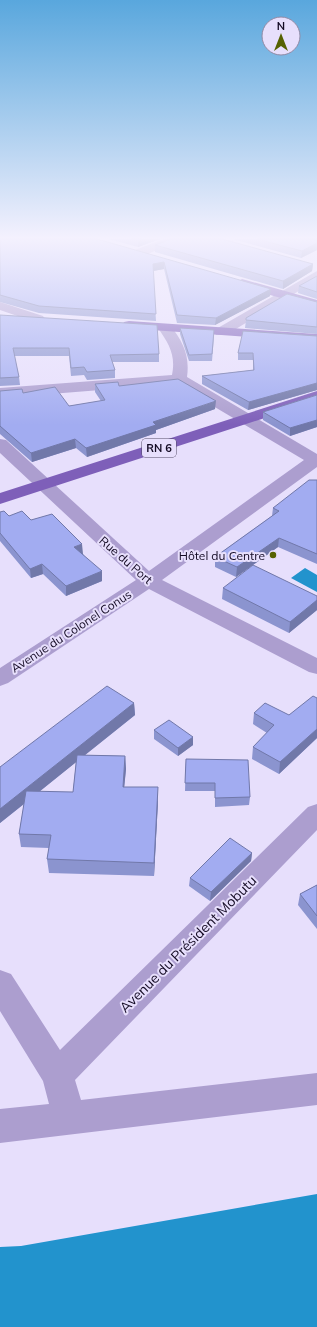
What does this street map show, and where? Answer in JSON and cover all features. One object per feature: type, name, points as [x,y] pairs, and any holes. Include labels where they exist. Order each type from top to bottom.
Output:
[{"type":"main road","points":[[306,301],[317,304]]},
{"type":"main road","points":[[0,316],[53,320]]},
{"type":"main road","points":[[113,324],[317,338]]},
{"type":"main road","name":"RN 6","points":[[0,499],[43,484],[248,420],[317,396]]},
{"type":"street","points":[[221,332],[274,301]]},
{"type":"street","points":[[0,306],[38,319]]},
{"type":"street","points":[[165,328],[179,348],[182,366],[179,379]]},
{"type":"street","points":[[0,393],[179,379],[316,460]]},
{"type":"street","name":"Rue du Port","points":[[0,444],[148,581],[317,667]]},
{"type":"street","name":"Avenue du Colonel Conus","points":[[0,678],[148,581],[316,460]]},
{"type":"street","name":"Avenue du Président Mobutu","points":[[58,1075],[317,814]]},
{"type":"street","points":[[0,984],[58,1075],[69,1117]]},
{"type":"street","points":[[0,1126],[317,1090]]},
{"type":"water","points":[[305,568],[317,575],[317,592],[291,578]]},
{"type":"water","points":[[317,1194],[317,1327],[0,1327],[0,1247],[21,1246]]},
{"type":"building","points":[[21,301],[155,301],[156,314],[39,306]]},
{"type":"building","points":[[174,301],[248,301],[216,318],[177,315]]},
{"type":"building","points":[[275,301],[317,302],[317,327],[246,320],[246,318]]},
{"type":"building","points":[[0,315],[157,325],[159,354],[110,355],[115,370],[87,372],[84,367],[71,368],[69,348],[13,348],[19,377],[0,378]]},
{"type":"building","points":[[180,328],[214,330],[212,354],[189,355]]},
{"type":"building","points":[[243,331],[317,336],[317,383],[249,402],[202,376],[254,370],[253,353],[238,353]]},
{"type":"building","points":[[178,379],[216,401],[153,422],[156,425],[86,448],[75,439],[31,453],[0,426],[0,391],[22,389],[23,393],[55,387],[69,406],[105,400],[95,384],[118,382],[119,386]]},
{"type":"building","points":[[317,395],[317,420],[290,428],[263,412]]},
{"type":"building","points":[[309,480],[317,480],[317,554],[279,538],[237,567],[215,557],[279,511],[273,508]]},
{"type":"building","points":[[4,511],[9,516],[22,511],[31,520],[52,514],[82,544],[74,547],[102,571],[66,586],[42,564],[30,569],[0,533],[0,512]]},
{"type":"building","points":[[253,565],[317,596],[317,600],[290,622],[223,588]]},
{"type":"building","points":[[107,686],[134,703],[0,809],[0,767]]},
{"type":"building","points":[[313,696],[317,698],[317,729],[280,762],[253,747],[274,725],[254,713],[265,703],[289,715]]},
{"type":"building","points":[[169,720],[193,737],[178,748],[154,730]]},
{"type":"building","points":[[77,755],[125,756],[123,787],[158,787],[154,863],[47,859],[51,835],[19,834],[26,791],[73,792]]},
{"type":"building","points":[[186,759],[248,760],[250,797],[215,798],[215,783],[185,783]]},
{"type":"building","points":[[230,838],[252,853],[211,892],[190,878]]},
{"type":"building","points":[[317,885],[317,916],[300,894]]},
{"type":"place","name":"Hôtel du Centre","points":[[273,555]]}]
